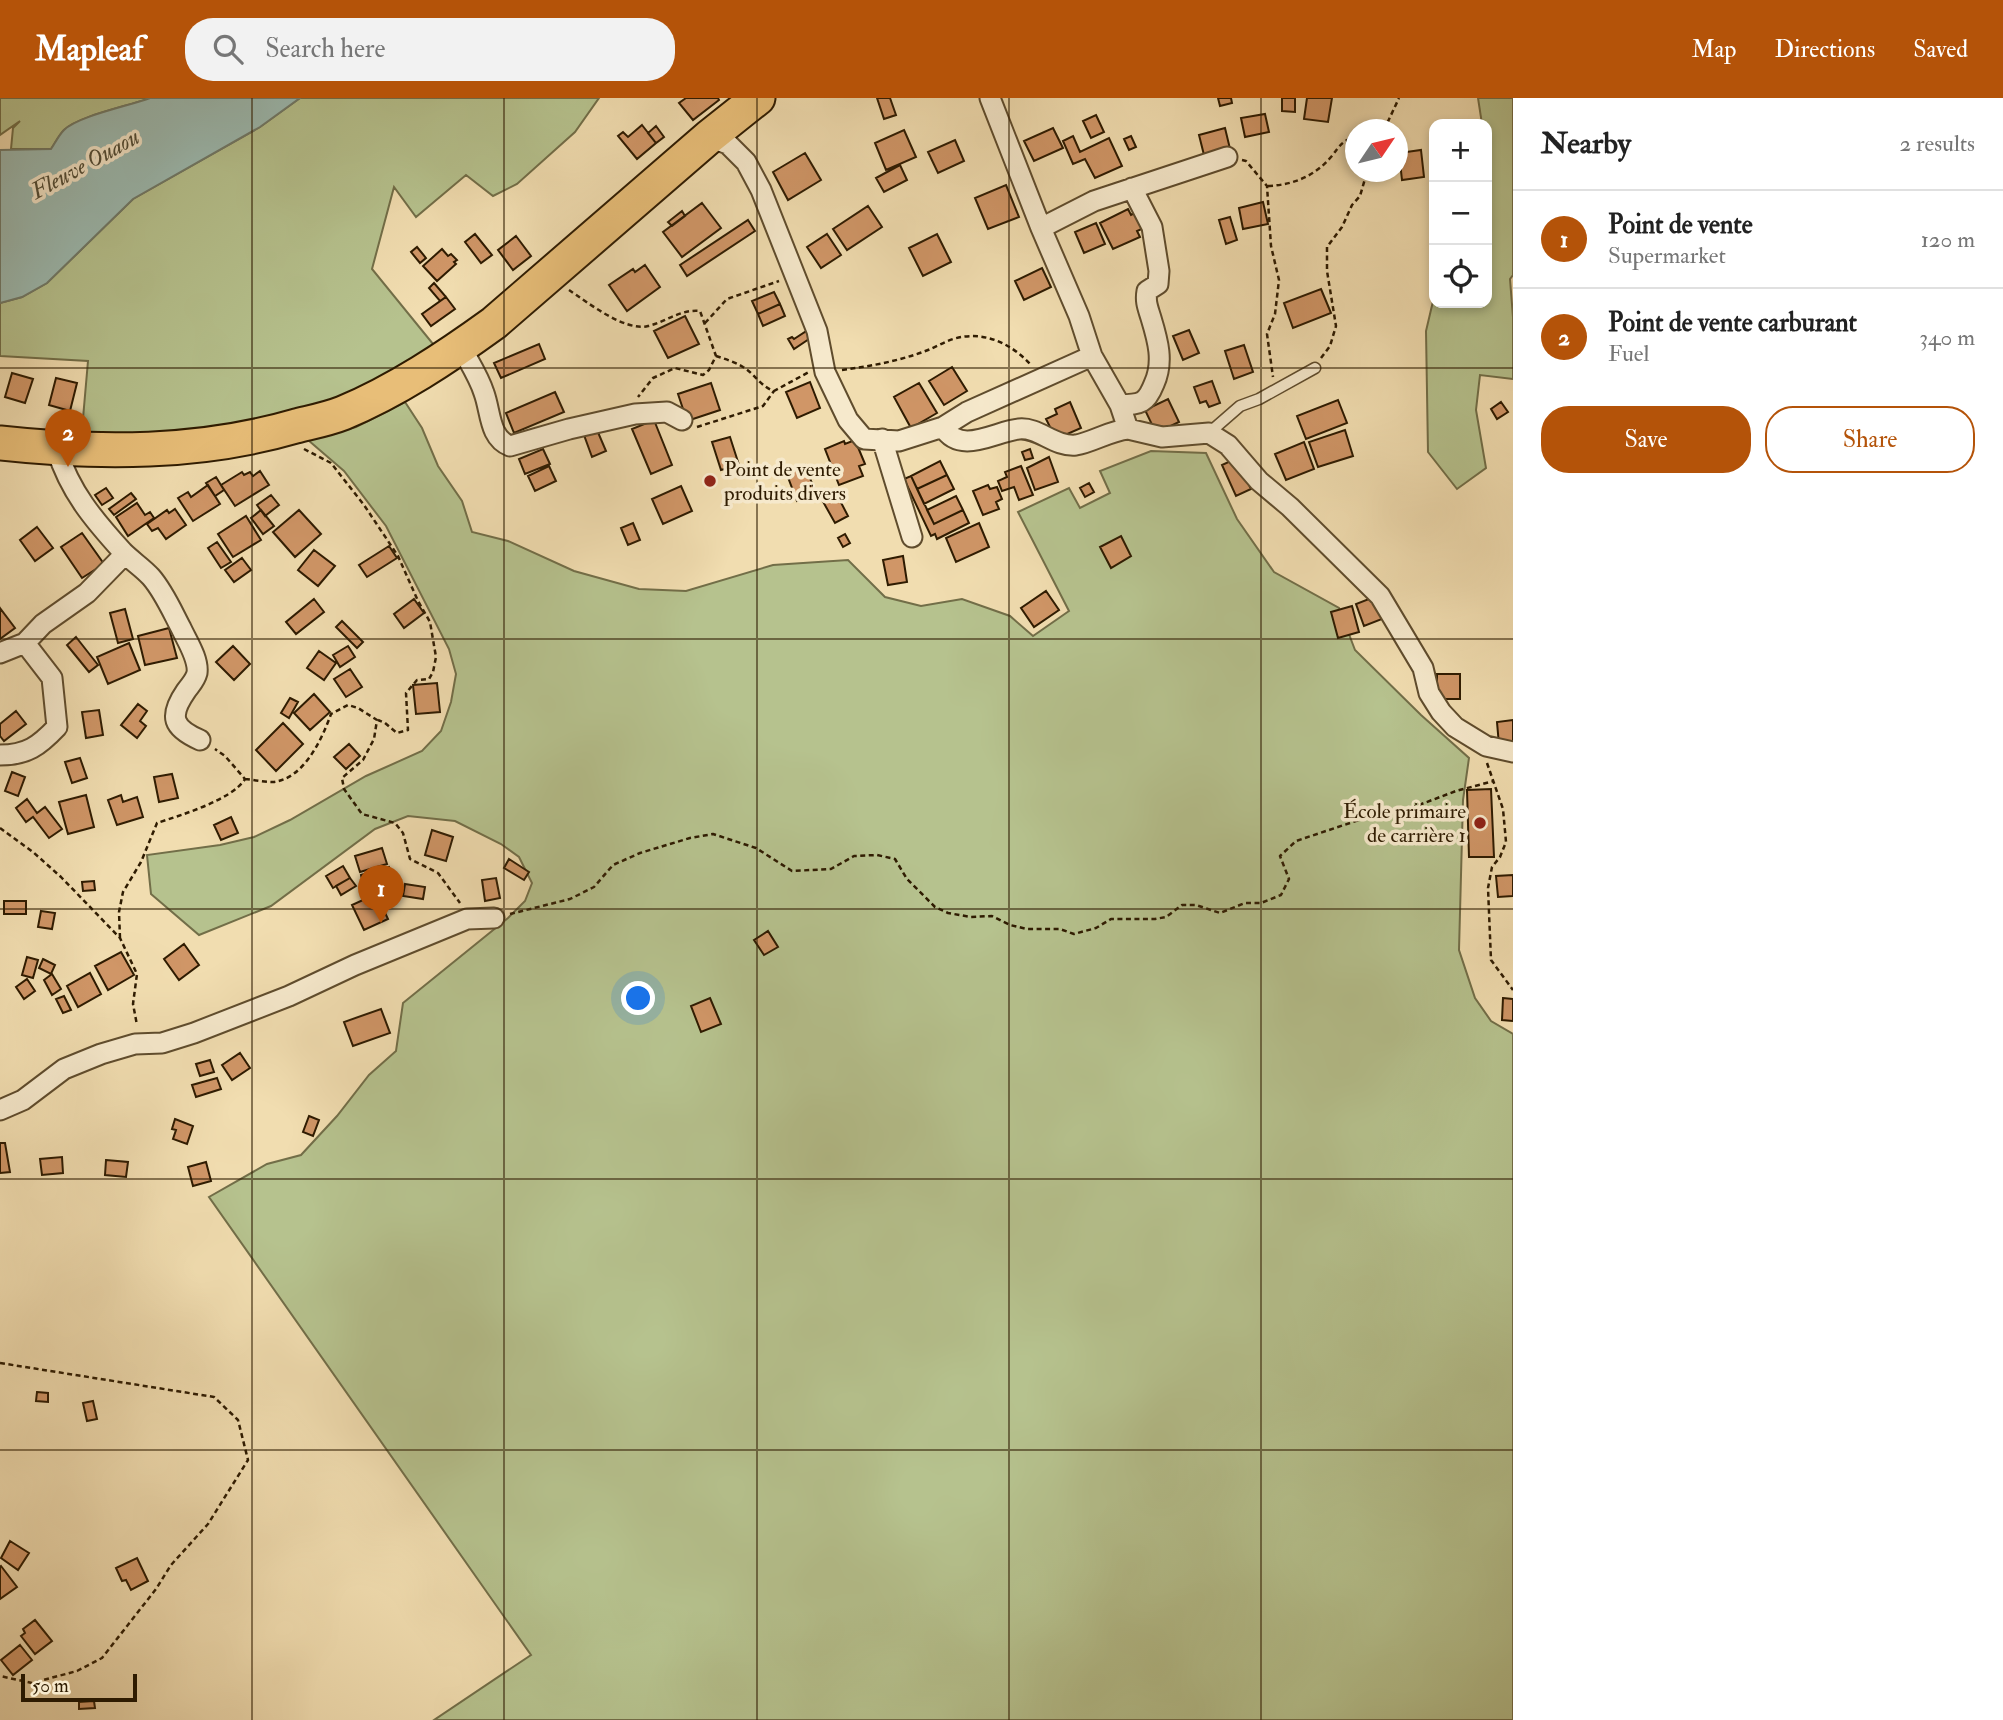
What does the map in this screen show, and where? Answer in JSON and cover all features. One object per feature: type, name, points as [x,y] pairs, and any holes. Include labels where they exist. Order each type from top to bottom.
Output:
[{"type":"highway","points":[[0,443],[57,450],[208,446],[273,433],[341,414],[410,378],[494,323],[709,137],[758,98]]},
{"type":"street","points":[[990,98],[1079,316],[1092,356],[1121,405],[1128,429]]},
{"type":"street","points":[[709,137],[728,144],[746,162],[761,190],[817,331],[823,368],[848,421],[864,439],[899,441],[943,427],[967,412],[1092,356]]},
{"type":"street","points":[[1041,228],[1094,201],[1227,157]]},
{"type":"street","points":[[1121,405],[1139,404],[1148,399],[1160,371],[1158,342],[1145,300],[1147,291],[1158,284],[1152,227],[1132,188]]},
{"type":"street","points":[[461,347],[484,392],[493,429],[502,443],[510,446],[635,414],[667,412],[682,420]]},
{"type":"street","points":[[943,427],[957,438],[975,441],[1015,430],[1030,430],[1052,441],[1068,445],[1128,429],[1162,437],[1209,433],[1228,444],[1259,481],[1290,507],[1380,596],[1423,668],[1429,693],[1455,727],[1486,746],[1513,752]]},
{"type":"street","points":[[883,439],[912,537]]},
{"type":"street","points":[[57,450],[65,474],[78,499],[125,554],[152,577],[164,594],[196,660],[194,682],[182,699],[175,717],[176,725],[183,733],[200,740]]},
{"type":"street","points":[[0,653],[25,643],[43,624],[87,593],[125,554]]},
{"type":"street","points":[[0,755],[12,755],[39,746],[57,727],[52,678],[25,643]]},
{"type":"street","points":[[0,1110],[23,1100],[64,1069],[101,1054],[135,1044],[162,1043],[194,1033],[289,996],[355,965],[467,919],[494,918]]},
{"type":"lane","points":[[1209,433],[1240,406],[1287,385],[1315,368]]},
{"type":"path","points":[[1389,119],[1399,98]]},
{"type":"path","points":[[1267,186],[1299,181],[1318,170],[1345,141]]},
{"type":"path","points":[[1227,157],[1246,161],[1267,186],[1270,246],[1279,280],[1275,314],[1268,334],[1274,375],[1271,391]]},
{"type":"path","points":[[1315,368],[1330,346],[1336,326],[1327,271],[1327,247],[1360,196],[1364,182]]},
{"type":"path","points":[[705,323],[727,299],[796,276]]},
{"type":"path","points":[[548,277],[602,312],[632,326],[646,327],[689,310],[700,311],[716,356],[709,370],[703,375],[675,368],[653,378],[638,395],[635,414]]},
{"type":"path","points":[[682,420],[688,426],[696,427],[743,413],[763,406],[774,391],[823,368],[872,366],[928,350],[956,338],[986,337],[1010,345],[1030,363],[1042,379]]},
{"type":"path","points":[[716,356],[741,366],[754,375],[764,387],[774,391]]},
{"type":"path","points":[[200,740],[225,756],[245,779],[275,782],[305,765],[326,729],[331,714],[348,705],[386,723],[397,733],[408,730],[406,693],[417,680],[429,679],[433,672],[436,657],[430,622],[398,556],[364,505],[331,463],[273,433]]},
{"type":"path","points":[[377,720],[374,739],[363,760],[342,778],[344,789],[362,814],[395,823],[403,833],[410,859],[438,873],[452,888],[463,909],[450,927]]},
{"type":"path","points":[[1486,746],[1486,761],[1503,808],[1506,842],[1500,858],[1492,867],[1488,888],[1491,960],[1513,990]]},
{"type":"path","points":[[120,938],[119,912],[123,892],[141,862],[157,823],[207,806],[240,787],[245,779]]},
{"type":"path","points":[[494,918],[570,899],[594,887],[613,865],[640,853],[713,834],[755,848],[792,871],[831,869],[854,856],[877,855],[895,859],[907,879],[935,906],[948,913],[971,917],[992,916],[1010,925],[1027,929],[1060,929],[1074,934],[1096,928],[1111,919],[1166,917],[1182,905],[1196,905],[1220,913],[1245,903],[1261,903],[1281,895],[1289,879],[1280,856],[1296,841],[1380,813],[1403,811],[1456,791],[1494,781]]},
{"type":"path","points":[[0,828],[42,860],[120,938],[137,974],[133,1004],[138,1022],[135,1044]]},
{"type":"path","points":[[0,1363],[214,1397],[238,1420],[248,1460],[208,1524],[171,1564],[156,1589],[102,1658],[77,1671],[32,1682],[0,1676]]},
{"type":"green space","points":[[0,98],[150,98],[80,120],[62,132],[51,149],[11,149],[13,128],[20,121],[0,135]]},
{"type":"green space","points":[[300,98],[599,98],[575,132],[517,184],[493,196],[466,175],[416,217],[394,187],[372,269],[442,355],[386,388],[235,428],[83,437],[88,361],[0,356],[0,303],[22,297],[47,283],[133,199],[260,127]]},
{"type":"green space","points":[[1478,98],[1513,98],[1513,275],[1510,279],[1513,379],[1480,375],[1476,410],[1486,468],[1457,489],[1428,452],[1426,331],[1431,308],[1492,308],[1492,119],[1481,119]]},
{"type":"green space","points":[[405,402],[422,428],[438,466],[462,501],[472,532],[508,541],[574,571],[639,589],[686,591],[773,565],[848,560],[885,597],[921,606],[962,599],[1010,616],[1033,636],[1069,611],[1018,512],[1069,488],[1080,508],[1110,493],[1100,471],[1151,451],[1206,453],[1237,519],[1274,572],[1339,608],[1355,650],[1469,758],[1463,800],[1459,950],[1475,998],[1491,1021],[1513,1034],[1513,1720],[434,1720],[531,1655],[209,1197],[267,1164],[301,1155],[337,1116],[369,1075],[396,1051],[403,1003],[508,918],[525,901],[532,883],[519,857],[501,844],[455,821],[408,816],[375,829],[271,906],[199,935],[151,894],[147,855],[220,845],[254,837],[290,820],[366,776],[422,751],[441,731],[451,702],[456,674],[449,649],[386,526],[344,471],[308,440],[356,427]]},
{"type":"water","name":"Fleuve Ouaou","points":[[150,98],[300,98],[260,127],[133,199],[47,283],[22,297],[0,303],[0,150],[51,149],[62,132],[80,120]]},
{"type":"building","points":[[686,98],[719,100],[693,120],[679,103]]},
{"type":"building","points":[[877,98],[890,98],[896,115],[884,119]]},
{"type":"building","points":[[1218,98],[1231,98],[1232,103],[1220,106]]},
{"type":"building","points":[[1282,98],[1295,98],[1295,112],[1282,111]]},
{"type":"building","points":[[1307,98],[1332,98],[1328,122],[1304,119]]},
{"type":"building","points":[[1265,114],[1269,132],[1245,137],[1241,118]]},
{"type":"building","points":[[1096,115],[1104,132],[1091,138],[1083,121]]},
{"type":"building","points":[[642,125],[656,143],[637,159],[618,136],[623,132],[628,137]]},
{"type":"building","points":[[656,126],[664,137],[656,143],[648,133]]},
{"type":"building","points":[[1053,128],[1063,148],[1034,161],[1024,141]]},
{"type":"building","points":[[1225,128],[1231,153],[1205,159],[1199,135]]},
{"type":"building","points":[[904,130],[916,157],[886,170],[875,143]]},
{"type":"building","points":[[1073,136],[1080,152],[1109,138],[1122,166],[1095,178],[1085,159],[1073,164],[1063,141]]},
{"type":"building","points":[[1131,136],[1136,147],[1129,150],[1124,139]]},
{"type":"building","points":[[955,140],[964,161],[938,173],[928,152]]},
{"type":"building","points":[[1421,150],[1424,177],[1408,179],[1408,152]]},
{"type":"building","points":[[805,153],[821,180],[788,200],[773,172]]},
{"type":"building","points":[[900,165],[907,180],[884,192],[876,178]]},
{"type":"building","points":[[1006,185],[1019,217],[988,229],[975,198]]},
{"type":"building","points":[[1263,202],[1268,224],[1243,229],[1239,208]]},
{"type":"building","points":[[702,203],[721,228],[682,257],[663,232]]},
{"type":"building","points":[[868,206],[882,227],[847,250],[833,229]]},
{"type":"building","points":[[1128,209],[1131,215],[1137,212],[1144,228],[1137,231],[1140,237],[1113,249],[1100,223]]},
{"type":"building","points":[[682,211],[685,216],[672,226],[668,222]]},
{"type":"building","points":[[1230,217],[1237,240],[1226,244],[1219,220]]},
{"type":"building","points":[[748,220],[755,231],[687,276],[680,265]]},
{"type":"building","points":[[1096,223],[1105,244],[1084,253],[1075,232]]},
{"type":"building","points":[[475,234],[492,255],[481,263],[465,242]]},
{"type":"building","points":[[827,234],[841,255],[821,268],[807,247]]},
{"type":"building","points":[[937,234],[951,262],[923,276],[909,248]]},
{"type":"building","points":[[516,236],[531,256],[513,270],[498,250]]},
{"type":"building","points":[[417,247],[426,258],[420,263],[411,252]]},
{"type":"building","points":[[442,249],[457,260],[437,281],[423,266]]},
{"type":"building","points":[[645,265],[660,287],[627,311],[609,285],[633,269],[635,272]]},
{"type":"building","points":[[1042,268],[1051,287],[1024,300],[1015,281]]},
{"type":"building","points":[[434,283],[446,297],[440,301],[429,288]]},
{"type":"building","points":[[1321,289],[1331,313],[1293,328],[1284,303]]},
{"type":"building","points":[[774,292],[780,304],[758,314],[752,301]]},
{"type":"building","points":[[446,297],[455,309],[431,326],[422,314]]},
{"type":"building","points":[[780,304],[785,316],[763,326],[758,314]]},
{"type":"building","points":[[685,316],[699,344],[668,358],[654,331]]},
{"type":"building","points":[[808,330],[812,337],[794,349],[788,339],[794,339]]},
{"type":"building","points":[[1189,330],[1199,353],[1183,360],[1173,336]]},
{"type":"building","points":[[539,344],[545,359],[501,378],[494,363]]},
{"type":"building","points":[[1244,345],[1253,372],[1234,379],[1225,351]]},
{"type":"building","points":[[952,367],[967,391],[944,405],[929,381]]},
{"type":"building","points":[[12,373],[33,379],[25,403],[5,397]]},
{"type":"building","points":[[56,378],[77,383],[70,411],[49,405]]},
{"type":"building","points":[[1212,381],[1220,403],[1209,407],[1206,401],[1200,403],[1194,387]]},
{"type":"building","points":[[810,382],[820,408],[797,418],[786,392]]},
{"type":"building","points":[[711,383],[720,410],[687,421],[678,394]]},
{"type":"building","points":[[919,383],[937,413],[911,428],[894,397]]},
{"type":"building","points":[[555,392],[564,412],[514,433],[506,413]]},
{"type":"building","points":[[1168,399],[1179,422],[1156,433],[1145,410]]},
{"type":"building","points":[[1338,400],[1347,423],[1306,439],[1297,416]]},
{"type":"building","points":[[1070,402],[1081,428],[1056,439],[1046,419],[1057,414],[1055,409]]},
{"type":"building","points":[[1501,402],[1508,412],[1497,419],[1491,409]]},
{"type":"building","points":[[654,420],[672,465],[651,474],[632,429]]},
{"type":"building","points":[[597,430],[606,451],[592,457],[584,435]]},
{"type":"building","points":[[1345,430],[1353,456],[1318,467],[1309,442]]},
{"type":"building","points":[[730,437],[739,465],[721,470],[712,442]]},
{"type":"building","points":[[855,440],[865,464],[859,466],[863,476],[839,485],[825,449],[844,441],[845,444]]},
{"type":"building","points":[[1304,442],[1314,469],[1286,480],[1275,454]]},
{"type":"building","points":[[543,449],[550,464],[525,474],[519,459]]},
{"type":"building","points":[[1030,449],[1033,458],[1025,460],[1022,452]]},
{"type":"building","points":[[1049,457],[1058,482],[1035,490],[1027,468]]},
{"type":"building","points":[[1237,458],[1251,489],[1236,496],[1222,465]]},
{"type":"building","points":[[940,461],[947,475],[917,489],[911,476]]},
{"type":"building","points":[[805,465],[816,494],[797,501],[786,472]]},
{"type":"building","points":[[549,466],[556,481],[535,491],[528,476]]},
{"type":"building","points":[[1021,466],[1033,495],[1019,500],[1014,487],[1002,491],[998,481],[1007,477],[1005,472]]},
{"type":"building","points":[[260,471],[269,485],[235,506],[221,485],[242,472],[244,475],[250,472],[253,476]]},
{"type":"building","points":[[947,475],[954,489],[924,504],[917,489]]},
{"type":"building","points":[[911,476],[934,524],[963,510],[969,523],[937,539],[935,534],[931,536],[904,479]]},
{"type":"building","points":[[216,477],[224,490],[215,496],[206,483]]},
{"type":"building","points":[[1089,483],[1094,492],[1085,497],[1080,488]]},
{"type":"building","points":[[208,485],[220,504],[193,521],[178,498],[188,492],[191,497]]},
{"type":"building","points":[[988,485],[990,489],[997,487],[1002,499],[996,502],[999,509],[983,515],[973,491]]},
{"type":"building","points":[[681,486],[692,511],[663,524],[652,499]]},
{"type":"building","points":[[106,488],[113,498],[102,505],[95,495]]},
{"type":"building","points":[[835,491],[848,516],[835,523],[821,498]]},
{"type":"building","points":[[131,493],[136,499],[114,515],[109,509]]},
{"type":"building","points":[[271,495],[279,505],[265,516],[257,505]]},
{"type":"building","points":[[956,496],[963,510],[934,524],[927,510]]},
{"type":"building","points":[[137,503],[145,515],[150,512],[154,518],[128,536],[116,517]]},
{"type":"building","points":[[175,509],[186,525],[166,539],[158,528],[152,531],[147,524],[167,510],[169,513]]},
{"type":"building","points":[[261,510],[274,526],[263,534],[251,518]]},
{"type":"building","points":[[299,510],[321,534],[295,557],[273,532]]},
{"type":"building","points":[[246,516],[261,540],[233,557],[218,534]]},
{"type":"building","points":[[633,523],[640,540],[628,545],[621,528]]},
{"type":"building","points":[[979,523],[989,547],[956,562],[946,538]]},
{"type":"building","points":[[37,527],[53,548],[35,561],[20,540]]},
{"type":"building","points":[[82,533],[104,564],[82,578],[61,547]]},
{"type":"building","points":[[845,534],[850,543],[843,547],[838,538]]},
{"type":"building","points":[[1121,536],[1131,556],[1111,568],[1100,547]]},
{"type":"building","points":[[217,542],[231,562],[221,568],[208,548]]},
{"type":"building","points":[[389,546],[397,558],[367,577],[359,565]]},
{"type":"building","points":[[314,550],[335,566],[318,586],[298,570]]},
{"type":"building","points":[[903,556],[907,582],[888,585],[883,560]]},
{"type":"building","points":[[242,558],[251,570],[234,582],[225,570]]},
{"type":"building","points":[[1046,591],[1059,610],[1034,627],[1021,608]]},
{"type":"building","points":[[1374,597],[1382,619],[1364,626],[1356,604]]},
{"type":"building","points":[[314,599],[324,612],[296,634],[286,622]]},
{"type":"building","points":[[414,599],[424,613],[404,628],[394,614]]},
{"type":"building","points":[[1352,606],[1359,632],[1338,638],[1331,612]]},
{"type":"building","points":[[0,608],[15,628],[0,639]]},
{"type":"building","points":[[125,609],[133,639],[118,643],[110,613]]},
{"type":"building","points":[[342,621],[363,642],[357,648],[336,627]]},
{"type":"building","points":[[169,628],[177,658],[145,665],[138,636]]},
{"type":"building","points":[[76,637],[98,665],[89,672],[67,645]]},
{"type":"building","points":[[129,643],[140,670],[108,684],[97,657]]},
{"type":"building","points":[[233,646],[250,664],[234,680],[216,662]]},
{"type":"building","points":[[348,646],[355,657],[340,667],[333,655]]},
{"type":"building","points":[[319,651],[336,663],[324,680],[307,668]]},
{"type":"building","points":[[350,669],[362,687],[346,697],[334,679]]},
{"type":"building","points":[[1437,674],[1460,674],[1460,699],[1437,699]]},
{"type":"building","points":[[437,683],[440,712],[416,714],[413,685]]},
{"type":"building","points":[[314,694],[330,712],[310,730],[294,713]]},
{"type":"building","points":[[290,698],[298,702],[289,718],[281,713]]},
{"type":"building","points":[[138,704],[147,711],[140,721],[146,726],[137,738],[121,725]]},
{"type":"building","points":[[99,710],[103,735],[86,738],[82,712]]},
{"type":"building","points":[[16,711],[26,724],[4,741],[0,736],[0,724]]},
{"type":"building","points":[[1513,720],[1513,744],[1499,745],[1497,722]]},
{"type":"building","points":[[283,723],[303,744],[276,771],[256,750]]},
{"type":"building","points":[[349,744],[360,756],[346,769],[334,757]]},
{"type":"building","points":[[80,758],[87,778],[72,783],[65,762]]},
{"type":"building","points":[[12,772],[25,777],[18,796],[5,791]]},
{"type":"building","points":[[172,774],[178,798],[159,802],[154,777]]},
{"type":"building","name":"École primaire de carrière 1","points":[[1491,789],[1494,857],[1469,857],[1467,790]]},
{"type":"building","points":[[86,795],[94,827],[68,834],[59,802]]},
{"type":"building","points":[[121,795],[123,802],[137,797],[143,817],[117,825],[108,800]]},
{"type":"building","points":[[27,799],[37,813],[45,807],[62,829],[49,838],[33,817],[26,822],[16,808]]},
{"type":"building","points":[[231,817],[238,833],[221,840],[214,825]]},
{"type":"building","points":[[432,830],[453,837],[446,861],[425,855]]},
{"type":"building","points":[[382,848],[387,864],[360,872],[355,856]]},
{"type":"building","points":[[509,859],[529,872],[524,880],[504,868]]},
{"type":"building","points":[[343,866],[350,878],[333,888],[326,876]]},
{"type":"building","points":[[389,867],[392,876],[363,884],[361,875]]},
{"type":"building","name":"École primaire de carrière 1","points":[[1513,875],[1513,896],[1498,897],[1496,876]]},
{"type":"building","points":[[350,878],[356,886],[341,895],[336,886]]},
{"type":"building","points":[[496,878],[500,898],[485,901],[482,880]]},
{"type":"building","points":[[94,881],[95,890],[83,891],[82,882]]},
{"type":"building","points":[[405,884],[425,887],[423,899],[403,896]]},
{"type":"building","points":[[376,894],[388,919],[364,930],[352,905]]},
{"type":"building","points":[[4,901],[26,901],[26,914],[4,914]]},
{"type":"building","points":[[41,911],[55,913],[52,929],[38,927]]},
{"type":"building","points":[[768,931],[778,947],[764,955],[754,940]]},
{"type":"building","points":[[184,944],[199,965],[179,980],[164,959]]},
{"type":"building","points":[[121,952],[134,975],[108,990],[95,966]]},
{"type":"building","points":[[27,957],[38,960],[33,978],[22,975]]},
{"type":"building","points":[[43,959],[55,965],[51,974],[39,968]]},
{"type":"building","points":[[90,973],[101,994],[78,1007],[67,986]]},
{"type":"building","points":[[52,974],[61,989],[52,995],[44,980]]},
{"type":"building","points":[[27,979],[35,991],[24,999],[16,987]]},
{"type":"building","points":[[64,996],[71,1010],[63,1013],[56,999]]},
{"type":"building","points":[[710,998],[721,1024],[701,1032],[691,1006]]},
{"type":"building","points":[[1503,998],[1513,999],[1513,1021],[1502,1020]]},
{"type":"building","points":[[381,1009],[390,1033],[353,1046],[344,1022]]},
{"type":"building","points":[[240,1053],[250,1068],[232,1080],[222,1065]]},
{"type":"building","points":[[210,1060],[214,1072],[200,1076],[196,1064]]},
{"type":"building","points":[[217,1078],[221,1089],[196,1097],[192,1085]]},
{"type":"building","points":[[309,1116],[319,1120],[313,1136],[303,1132]]},
{"type":"building","points":[[175,1119],[193,1126],[187,1144],[173,1139]]},
{"type":"building","points":[[0,1143],[5,1143],[10,1172],[0,1173]]},
{"type":"building","points":[[62,1157],[63,1173],[42,1175],[40,1159]]},
{"type":"building","points":[[106,1160],[128,1162],[126,1177],[105,1175]]},
{"type":"building","points":[[206,1162],[211,1181],[193,1186],[188,1167]]},
{"type":"building","points":[[37,1392],[48,1393],[48,1402],[36,1401]]},
{"type":"building","points":[[93,1401],[97,1419],[87,1421],[83,1403]]},
{"type":"building","points":[[10,1541],[29,1553],[18,1570],[1,1558]]},
{"type":"building","points":[[137,1558],[148,1581],[131,1590],[126,1580],[122,1581],[116,1568]]},
{"type":"building","points":[[0,1567],[17,1587],[0,1599]]},
{"type":"building","points":[[35,1620],[52,1641],[35,1654],[21,1636],[25,1633],[23,1629]]},
{"type":"building","points":[[20,1645],[32,1660],[13,1675],[1,1660]]},
{"type":"building","points":[[94,1701],[95,1708],[79,1709],[79,1702]]},
{"type":"place","name":"Point de vente carburant","points":[[68,467]]},
{"type":"place","name":"Point de vente produits divers","points":[[710,481]]},
{"type":"place","name":"École primaire de carrière 1","points":[[1480,823]]},
{"type":"place","name":"Point de vente","points":[[381,923]]}]
